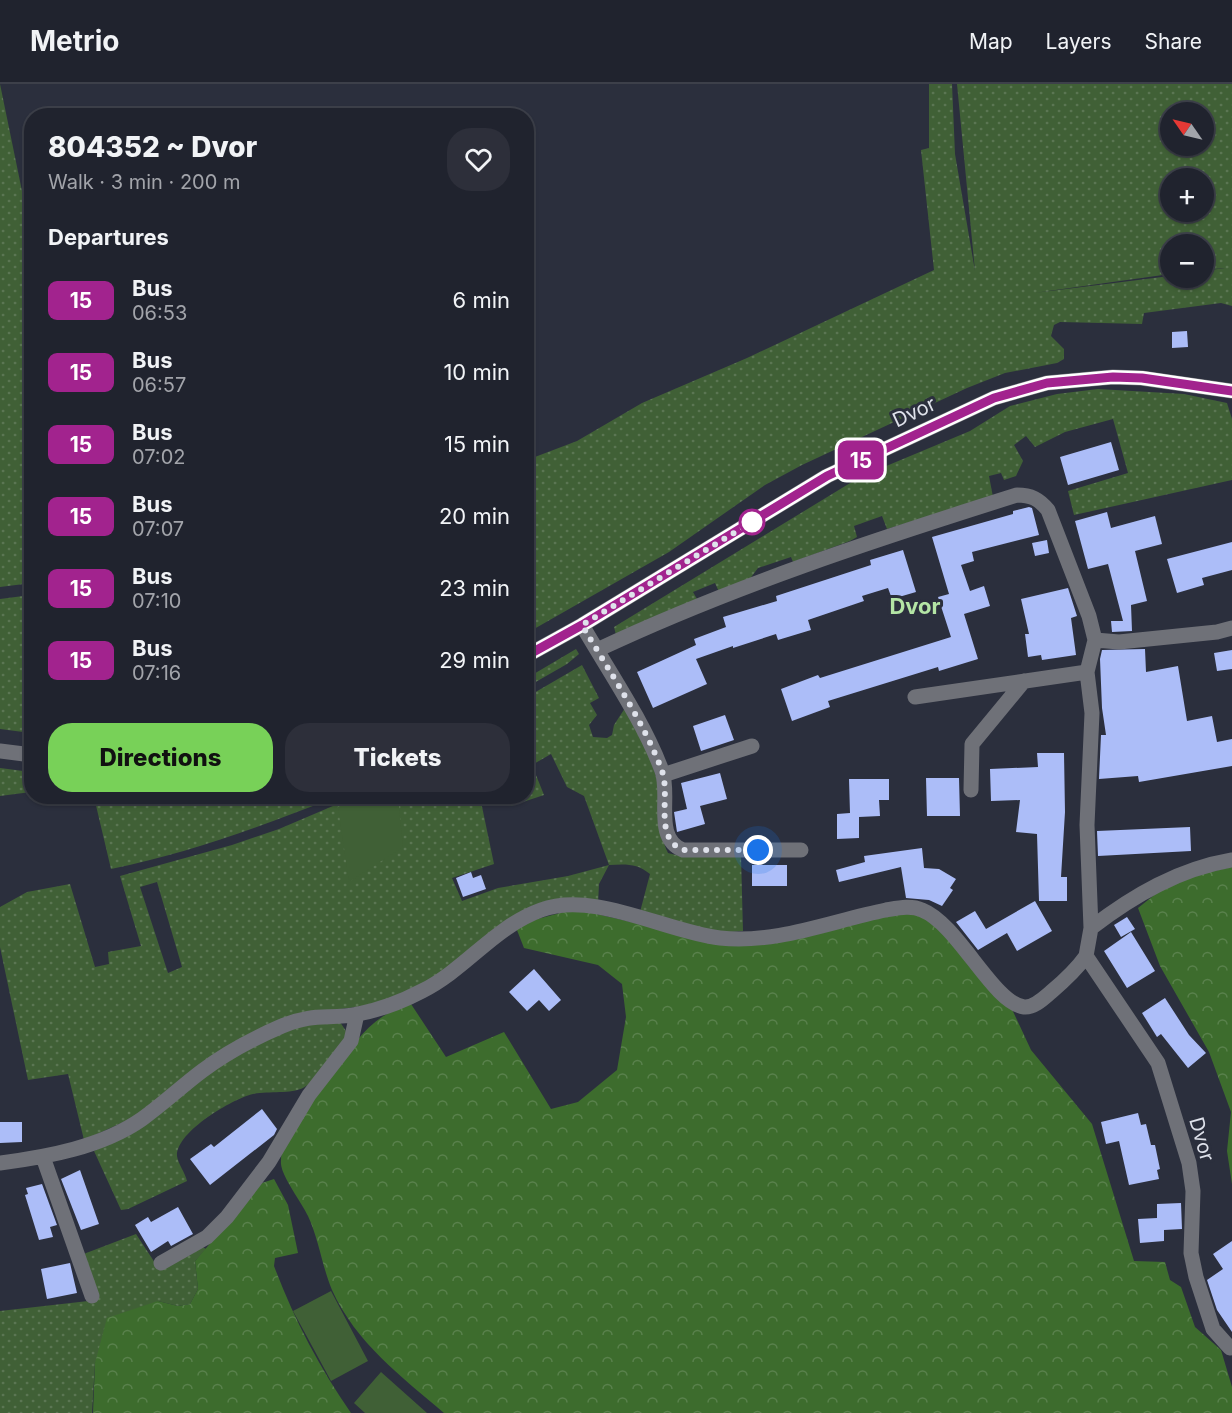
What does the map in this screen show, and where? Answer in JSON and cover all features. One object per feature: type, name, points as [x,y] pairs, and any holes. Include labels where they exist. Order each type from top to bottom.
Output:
[{"type":"street","name":"Dvor","points":[[534,652],[582,625],[827,476],[1001,395],[1047,383],[1113,377],[1231,394]]},
{"type":"street","points":[[0,1163],[43,1157],[107,1138],[141,1120],[203,1070],[244,1044],[285,1025],[314,1016],[357,1014],[405,999],[442,980],[461,966],[493,936],[517,920],[544,909],[575,905],[644,916],[702,934],[769,938],[886,910],[904,907],[921,909],[947,928],[1002,993],[1017,1005],[1032,1006],[1061,984],[1086,956],[1091,928],[1087,825],[1092,713],[1087,672],[1095,640],[1089,616],[1048,510],[1040,501],[1028,495],[1017,495],[765,578],[667,617],[597,650]]},
{"type":"street","points":[[582,625],[618,683],[663,775],[667,835],[672,846],[683,850],[801,850]]},
{"type":"street","points":[[1095,640],[1119,642],[1232,628]]},
{"type":"street","points":[[915,697],[1087,672]]},
{"type":"street","points":[[970,790],[972,744],[1024,681]]},
{"type":"street","points":[[663,775],[752,746]]},
{"type":"street","points":[[0,751],[24,754]]},
{"type":"street","points":[[1091,928],[1169,877],[1188,869],[1232,860]]},
{"type":"street","name":"Dvor","points":[[1086,956],[1158,1063],[1189,1163],[1193,1191],[1191,1253],[1196,1278],[1214,1329],[1230,1348]]},
{"type":"street","points":[[161,1263],[207,1237],[227,1217],[269,1162],[309,1095],[351,1041],[357,1014]]},
{"type":"street","points":[[43,1157],[92,1296]]},
{"type":"green space","points":[[0,84],[24,195],[24,584],[0,587]]},
{"type":"green space","points":[[929,84],[952,84],[955,154],[975,271],[957,84],[1232,84],[1232,306],[1221,303],[1144,313],[1142,324],[1060,322],[1054,325],[1051,336],[1064,349],[1064,359],[1057,363],[1005,373],[967,388],[802,465],[765,485],[669,552],[534,629],[534,457],[577,441],[642,403],[747,358],[934,270],[921,150],[929,148]]},
{"type":"green space","points":[[1098,389],[1184,394],[1227,403],[1232,419],[1232,480],[1074,515],[1068,491],[1128,473],[1113,419],[1065,432],[1035,447],[1026,436],[1014,445],[1023,461],[1016,476],[1004,480],[1001,473],[989,476],[993,497],[887,529],[882,516],[854,526],[857,537],[850,541],[793,562],[791,557],[758,568],[749,580],[719,592],[715,583],[693,592],[697,599],[616,635],[614,627],[860,477],[970,431],[1010,406],[1057,394]]},
{"type":"green space","points":[[24,596],[24,732],[0,729],[0,599]]},
{"type":"green space","points":[[576,649],[579,654],[567,664],[534,683],[534,674]]},
{"type":"green space","points":[[582,665],[599,698],[590,703],[597,715],[589,725],[593,737],[607,738],[612,735],[614,725],[625,708],[649,755],[656,775],[662,836],[668,853],[684,857],[741,856],[743,931],[718,933],[640,912],[650,874],[636,866],[609,865],[584,796],[567,787],[551,754],[534,764],[534,693]]},
{"type":"green space","points":[[0,768],[24,771],[24,793],[0,796]]},
{"type":"green space","points":[[534,770],[544,795],[534,798]]},
{"type":"green space","points":[[96,804],[318,804],[225,838],[140,863],[111,869]]},
{"type":"green space","points":[[338,804],[481,804],[494,864],[452,878],[462,901],[498,888],[568,876],[609,865],[599,884],[598,904],[567,901],[465,956],[416,989],[374,1005],[298,1014],[141,1114],[84,1140],[68,1074],[28,1080],[0,947],[0,907],[27,892],[70,884],[95,967],[109,964],[108,952],[141,946],[120,876],[232,845],[279,829]],"holes":[[[157,882],[182,967],[168,973],[140,887]]]},
{"type":"green space","points":[[344,804],[399,804],[403,847],[349,882],[338,807]]},
{"type":"green space","points":[[1232,867],[1232,1184],[1227,1151],[1231,1112],[1209,1052],[1160,966],[1138,908],[1173,880]]},
{"type":"green space","points":[[575,909],[722,943],[900,909],[925,915],[1010,1005],[1031,1050],[1092,1124],[1134,1261],[1165,1262],[1170,1280],[1181,1287],[1195,1327],[1221,1350],[1232,1387],[1232,1413],[444,1413],[381,1358],[342,1309],[332,1290],[308,1216],[282,1169],[282,1153],[299,1117],[365,1031],[384,1015],[411,1004],[446,1057],[504,1032],[551,1109],[578,1102],[617,1070],[626,1017],[622,984],[598,965],[524,948],[515,925]]},
{"type":"green space","points":[[310,1020],[340,1022],[346,1031],[346,1040],[314,1080],[298,1090],[253,1094],[219,1109],[195,1127],[179,1147],[177,1156],[187,1181],[128,1209],[121,1210],[94,1151],[137,1130],[231,1055]]},
{"type":"green space","points":[[274,1179],[288,1205],[298,1253],[275,1258],[274,1266],[308,1342],[351,1413],[93,1413],[95,1363],[107,1318],[158,1301],[178,1306],[190,1304],[198,1289],[195,1261],[262,1183]]},
{"type":"green space","points":[[136,1234],[159,1269],[201,1246],[206,1249],[195,1261],[198,1289],[190,1304],[178,1306],[158,1301],[95,1363],[92,1413],[0,1413],[0,1311],[97,1300],[81,1255]]},
{"type":"green space","points":[[331,1291],[368,1361],[331,1381],[293,1311]]},
{"type":"green space","points":[[381,1372],[427,1413],[365,1413],[354,1403]]},
{"type":"building","points":[[1187,331],[1188,347],[1172,348],[1172,332]]},
{"type":"building","points":[[1111,442],[1119,470],[1068,485],[1060,457]]},
{"type":"building","points":[[1032,508],[1039,535],[972,552],[974,561],[961,565],[970,591],[984,586],[990,606],[964,614],[978,659],[939,671],[938,667],[828,701],[830,707],[792,721],[781,689],[818,675],[820,678],[951,637],[938,597],[949,594],[932,537],[1013,514],[1013,511]]},
{"type":"building","points":[[1107,512],[1111,528],[1155,516],[1162,544],[1135,551],[1147,601],[1131,605],[1132,631],[1112,632],[1111,621],[1123,621],[1108,564],[1088,569],[1075,521]]},
{"type":"building","points":[[1047,540],[1049,553],[1035,556],[1032,543]]},
{"type":"building","points":[[1232,542],[1232,570],[1202,578],[1204,585],[1177,593],[1167,559]]},
{"type":"building","points":[[903,550],[916,592],[892,599],[888,588],[862,596],[864,601],[808,620],[811,630],[778,640],[776,634],[696,659],[707,684],[653,708],[637,672],[696,645],[694,639],[726,627],[723,617],[777,601],[776,596],[871,565],[870,560]]},
{"type":"building","points":[[1068,588],[1077,616],[1071,618],[1076,655],[1042,660],[1041,655],[1028,657],[1025,634],[1029,634],[1021,599]]},
{"type":"building","points":[[1145,649],[1146,672],[1178,666],[1187,721],[1212,716],[1217,742],[1232,739],[1232,766],[1139,782],[1138,776],[1099,779],[1101,735],[1106,735],[1102,708],[1100,659],[1102,650]]},
{"type":"building","points":[[1232,650],[1232,669],[1217,671],[1214,653]]},
{"type":"building","points":[[725,715],[734,740],[701,751],[693,726]]},
{"type":"building","points":[[1037,753],[1064,753],[1065,812],[1061,877],[1067,877],[1067,901],[1039,901],[1037,834],[1016,832],[1020,800],[991,801],[990,769],[1038,767]]},
{"type":"building","points":[[720,773],[727,799],[700,806],[705,824],[677,832],[674,812],[687,809],[681,783]]},
{"type":"building","points":[[926,778],[959,778],[960,816],[927,816]]},
{"type":"building","points":[[849,779],[889,779],[889,800],[879,800],[880,816],[859,817],[859,838],[837,839],[837,814],[850,813]]},
{"type":"building","points":[[1190,827],[1191,851],[1098,856],[1097,831]]},
{"type":"building","points":[[922,848],[924,868],[939,869],[956,879],[950,888],[953,890],[942,906],[929,900],[906,898],[901,867],[839,882],[836,870],[865,862],[864,856]]},
{"type":"building","points":[[752,865],[787,865],[787,886],[752,886]]},
{"type":"building","points":[[471,872],[473,878],[481,875],[486,889],[463,897],[456,878]]},
{"type":"building","points":[[1035,901],[1052,931],[1017,951],[1007,933],[978,950],[956,922],[975,911],[986,929]]},
{"type":"building","points":[[1127,917],[1135,929],[1121,937],[1114,925]]},
{"type":"building","points":[[1131,932],[1155,971],[1127,988],[1104,951]]},
{"type":"building","points":[[534,969],[561,1000],[549,1011],[539,1000],[527,1011],[509,992]]},
{"type":"building","points":[[1165,998],[1189,1035],[1206,1053],[1188,1068],[1161,1034],[1157,1037],[1142,1013]]},
{"type":"building","points":[[262,1109],[277,1129],[274,1135],[210,1185],[190,1159],[211,1144],[214,1147]]},
{"type":"building","points":[[1138,1113],[1141,1125],[1146,1124],[1151,1145],[1155,1145],[1160,1169],[1157,1170],[1159,1179],[1129,1185],[1119,1141],[1106,1144],[1101,1122]]},
{"type":"building","points":[[0,1122],[22,1122],[22,1142],[0,1143]]},
{"type":"building","points":[[80,1170],[99,1224],[81,1230],[61,1179]]},
{"type":"building","points":[[42,1184],[57,1225],[50,1227],[53,1237],[39,1240],[25,1195],[28,1194],[26,1188]]},
{"type":"building","points":[[1181,1203],[1182,1229],[1164,1230],[1164,1241],[1140,1243],[1138,1219],[1157,1218],[1157,1204]]},
{"type":"building","points":[[178,1207],[193,1234],[171,1246],[168,1241],[151,1252],[135,1225],[148,1217],[151,1222]]},
{"type":"building","points":[[1232,1241],[1232,1332],[1217,1310],[1207,1280],[1223,1269],[1213,1254]]},
{"type":"building","points":[[70,1263],[77,1293],[47,1299],[41,1269]]},
{"type":"bus line","name":"15","points":[[534,652],[582,625],[827,476],[1007,393],[1047,383],[1113,377],[1142,378],[1232,391]]},
{"type":"district","name":"Dvor","points":[[915,606]]},
{"type":"route","points":[[752,522],[582,625],[618,683],[663,773],[667,835],[672,846],[683,850],[758,850]]}]
